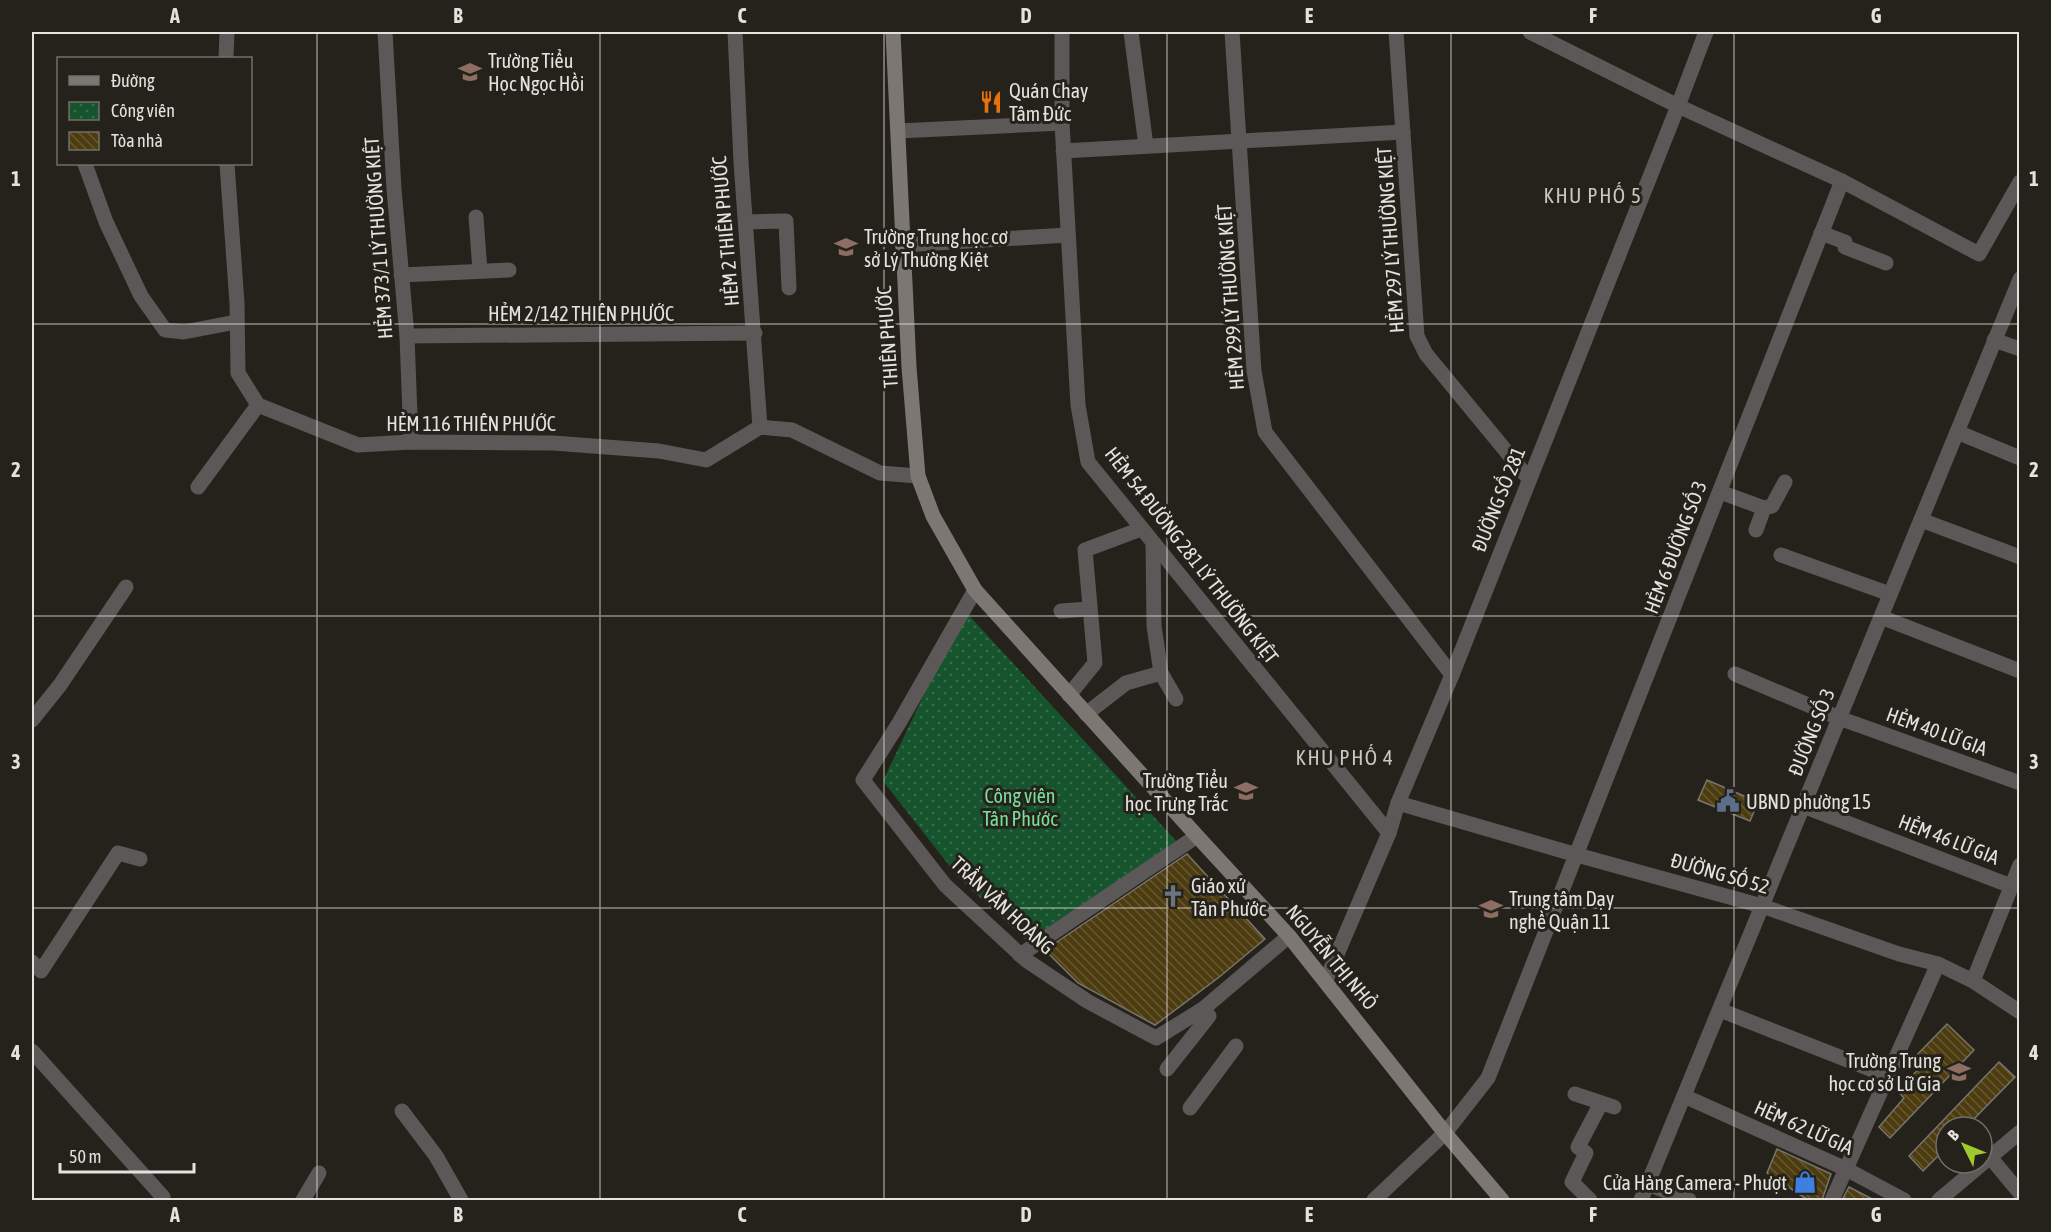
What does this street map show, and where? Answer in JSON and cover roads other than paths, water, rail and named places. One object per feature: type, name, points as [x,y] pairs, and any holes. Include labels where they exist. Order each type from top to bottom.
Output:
[{"type":"street","points":[[226,57],[227,32]]},
{"type":"street","name":"HẺM 373/1 LÝ THƯỜNG KIỆT","points":[[385,32],[411,442]]},
{"type":"street","name":"HẺM 2 THIÊN PHƯỚC","points":[[735,32],[739,132],[760,427]]},
{"type":"street","name":"THIÊN PHƯỚC","points":[[893,32],[902,245],[918,476],[933,516],[975,590]]},
{"type":"street","name":"HẺM 54 ĐƯỜNG 281 LÝ THƯỜNG KIỆT","points":[[1062,32],[1063,151],[1078,405],[1088,462],[1389,833]]},
{"type":"street","points":[[1131,32],[1146,146]]},
{"type":"street","name":"HẺM 299 LÝ THƯỜNG KIỆT","points":[[1232,32],[1254,371],[1265,432],[1452,675]]},
{"type":"street","name":"HẺM 297 LÝ THƯỜNG KIỆT","points":[[1396,32],[1417,336],[1426,354],[1529,479]]},
{"type":"street","points":[[1530,32],[1678,106],[1842,181],[1979,254],[2018,186]]},
{"type":"street","name":"ĐƯỜNG SỐ 281","points":[[1326,980],[1389,833],[1398,803],[1452,675],[1706,32]]},
{"type":"street","points":[[898,131],[1062,123]]},
{"type":"street","points":[[1063,151],[1403,132]]},
{"type":"street","points":[[85,165],[106,222],[141,296],[165,330],[184,332],[236,322]]},
{"type":"street","points":[[198,487],[258,405],[238,373],[237,303],[227,165]]},
{"type":"street","name":"HẺM 6 ĐƯỜNG SỐ 3","points":[[1374,1200],[1445,1133],[1488,1078],[1842,181]]},
{"type":"street","points":[[476,217],[480,271]]},
{"type":"street","points":[[746,222],[786,221],[789,288]]},
{"type":"street","points":[[1821,233],[1845,242],[1845,247],[1886,263]]},
{"type":"street","points":[[902,245],[1068,235]]},
{"type":"street","points":[[401,275],[509,270]]},
{"type":"street","name":"ĐƯỜNG SỐ 3","points":[[1641,1200],[2019,279]]},
{"type":"street","name":"HẺM 2/142 THIÊN PHƯỚC","points":[[406,336],[755,333]]},
{"type":"street","points":[[1994,340],[2019,349]]},
{"type":"street","name":"HẺM 116 THIÊN PHƯỚC","points":[[258,405],[357,446],[411,442],[553,443],[659,451],[706,460],[760,427]]},
{"type":"street","points":[[760,427],[792,430],[880,473],[918,476]]},
{"type":"street","points":[[1957,432],[2019,458]]},
{"type":"street","points":[[1720,492],[1764,508],[1772,506],[1785,482]]},
{"type":"street","points":[[1756,530],[1764,508]]},
{"type":"street","points":[[1921,520],[2019,557]]},
{"type":"street","points":[[1069,695],[1095,663],[1085,550],[1141,529]]},
{"type":"street","points":[[1153,543],[1154,626],[1161,673],[1176,699]]},
{"type":"street","points":[[1781,555],[1890,594]]},
{"type":"street","points":[[32,720],[60,685],[126,587]]},
{"type":"street","name":"NGUYỄN THỊ NHỎ","points":[[975,590],[1289,936],[1445,1133],[1502,1200]]},
{"type":"street","name":"TRẦN VĂN HOÀNG","points":[[975,590],[899,723],[862,780],[945,885],[1020,955],[1087,1001],[1156,1038],[1203,1009],[1289,936]]},
{"type":"street","points":[[1060,611],[1089,609]]},
{"type":"street","points":[[1881,617],[2019,671]]},
{"type":"street","points":[[1086,714],[1126,683],[1161,673]]},
{"type":"street","name":"HẺM 40 LỮ GIA","points":[[1735,674],[1839,718],[2019,783]]},
{"type":"street","name":"ĐƯỜNG SỐ 52","points":[[1398,803],[1762,906],[1899,954],[1938,964],[1973,981],[2019,1012]]},
{"type":"street","name":"HẺM 46 LỮ GIA","points":[[1803,806],[2012,886]]},
{"type":"street","points":[[1020,955],[1197,836]]},
{"type":"street","points":[[32,962],[41,971],[118,853],[140,859]]},
{"type":"street","points":[[1973,981],[2019,865]]},
{"type":"street","points":[[1832,1200],[1938,964]]},
{"type":"street","points":[[1720,1010],[1888,1076]]},
{"type":"street","points":[[1167,1069],[1209,1016]]},
{"type":"street","points":[[1190,1108],[1236,1046]]},
{"type":"street","points":[[32,1051],[163,1197]]},
{"type":"street","points":[[1575,1094],[1607,1105],[1578,1147],[1586,1154],[1572,1182],[1590,1200]]},
{"type":"street","name":"HẺM 62 LỮ GIA","points":[[1684,1096],[1846,1169],[1904,1200]]},
{"type":"street","points":[[402,1111],[436,1156],[461,1200]]},
{"type":"street","points":[[1994,1154],[2019,1132]]},
{"type":"street","points":[[1994,1162],[2019,1193]]},
{"type":"street","points":[[303,1200],[319,1173]]},
{"type":"street","points":[[1939,1200],[1969,1175]]},
{"type":"street","points":[[1648,1184],[1689,1200]]},
{"type":"place","name":"Trường Tiểu Học Ngọc Hồi","points":[[470,72]]},
{"type":"place","name":"Quán Chay Tâm Đức","points":[[991,102]]},
{"type":"place","name":"Trường Trung học cơ sở Lý Thường Kiệt","points":[[846,247]]},
{"type":"place","name":"Trường Tiểu học Trưng Trắc","points":[[1246,791]]},
{"type":"place","name":"UBND phường 15","points":[[1728,801]]},
{"type":"place","name":"Giáo xứ Tân Phước","points":[[1173,896]]},
{"type":"place","name":"Trung tâm Dạy nghề Quận 11","points":[[1491,909]]},
{"type":"place","name":"Trường Trung học cơ sở Lữ Gia","points":[[1959,1072]]},
{"type":"place","name":"Cửa Hàng Camera - Phượt","points":[[1805,1182]]},
{"type":"district","name":"KHU PHỐ 5","points":[[1593,195]]},
{"type":"district","name":"KHU PHỐ 4","points":[[1345,757]]},
{"type":"park label","name":"Công viên Tân Phước","points":[[1020,806]]}]
